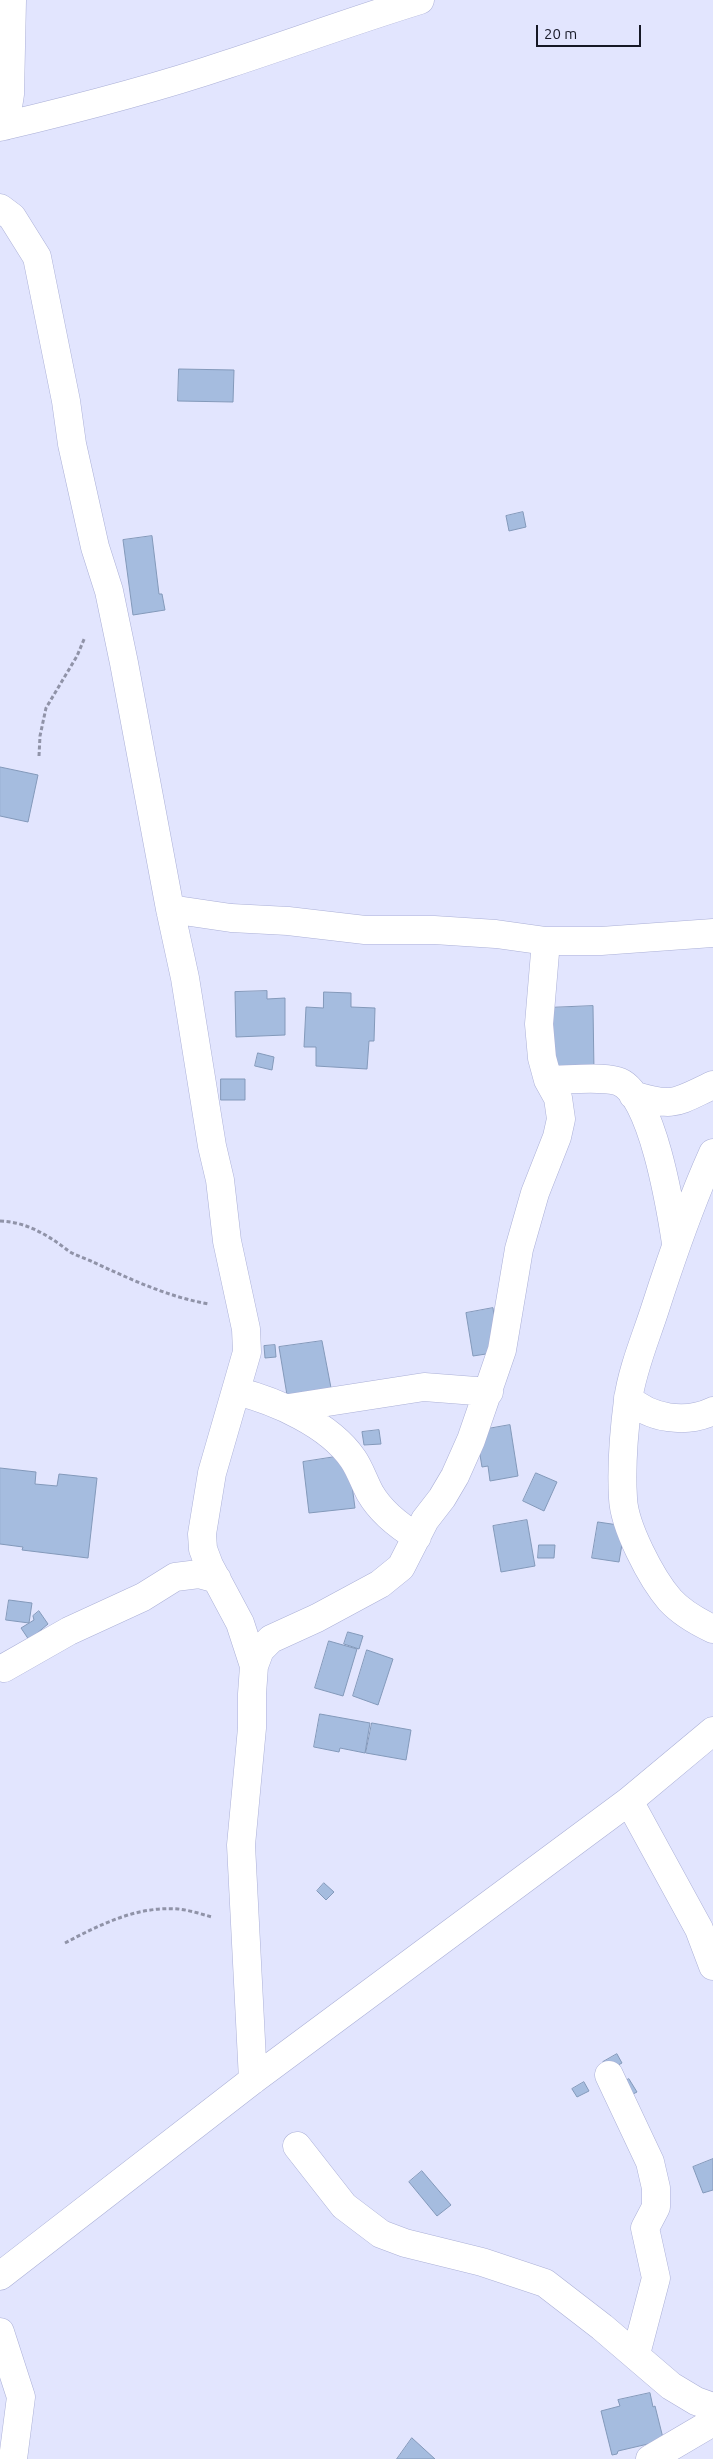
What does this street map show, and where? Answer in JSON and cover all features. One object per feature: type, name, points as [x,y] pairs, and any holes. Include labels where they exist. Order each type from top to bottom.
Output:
[{"type":"street","points":[[12,0],[10,94],[3,126],[94,103],[228,64],[328,28],[420,0]]},
{"type":"street","points":[[0,208],[12,217],[38,257],[66,401],[72,444],[95,547],[109,591],[185,978],[212,1146],[220,1180],[227,1241],[246,1329],[247,1352],[212,1473],[202,1534],[203,1548],[240,1622],[254,1666]]},
{"type":"street","points":[[170,909],[231,918],[288,921],[365,930],[434,930],[496,934],[546,941],[601,941],[713,934]]},
{"type":"street","points":[[253,2080],[241,1845],[249,1770],[254,1666],[260,1650],[271,1639],[317,1618],[380,1584],[401,1567],[425,1520],[442,1498],[455,1476],[471,1440],[502,1350],[519,1249],[535,1193],[557,1137],[561,1118],[558,1098],[548,1080],[542,1058],[539,1024],[546,941]]},
{"type":"street","points":[[548,1080],[619,1081],[628,1086],[648,1123],[660,1161],[676,1246]]},
{"type":"street","points":[[633,1096],[668,1103],[685,1100],[713,1085]]},
{"type":"street","points":[[713,1153],[676,1246],[628,1398],[623,1466],[623,1500],[632,1533],[650,1572],[670,1600],[698,1622],[713,1629]]},
{"type":"street","points":[[289,1408],[424,1387],[489,1392]]},
{"type":"street","points":[[236,1391],[289,1408],[338,1442],[355,1460],[371,1494],[386,1514],[417,1537]]},
{"type":"street","points":[[628,1398],[638,1408],[670,1417],[689,1419],[713,1410]]},
{"type":"street","points":[[4,1668],[69,1631],[143,1597],[175,1577],[199,1574],[217,1579]]},
{"type":"street","points":[[0,2276],[253,2080],[628,1801],[713,1732]]},
{"type":"street","points":[[628,1801],[699,1929],[713,1966]]},
{"type":"street","points":[[610,2075],[650,2162],[656,2188],[656,2207],[645,2228],[656,2278],[636,2354]]},
{"type":"street","points":[[297,2146],[344,2206],[381,2234],[405,2243],[482,2262],[545,2284],[636,2354],[671,2386],[696,2401],[713,2407]]},
{"type":"street","points":[[0,2332],[21,2398],[13,2459]]},
{"type":"street","points":[[650,2459],[713,2422]]},
{"type":"path","points":[[40,756],[40,736],[46,708],[77,656],[86,634]]},
{"type":"path","points":[[0,1221],[18,1223],[42,1232],[66,1249],[149,1286],[190,1300],[242,1312]]},
{"type":"path","points":[[66,1943],[102,1924],[127,1915],[154,1910],[179,1909],[244,1921]]},
{"type":"building","points":[[179,369],[234,370],[233,402],[178,401]]},
{"type":"building","points":[[523,512],[526,527],[509,531],[506,516]]},
{"type":"building","points":[[152,536],[159,594],[162,594],[165,610],[133,615],[123,540]]},
{"type":"building","points":[[0,767],[38,775],[28,822],[0,816]]},
{"type":"building","points":[[267,991],[267,999],[285,998],[285,1035],[236,1037],[235,992]]},
{"type":"building","points":[[324,992],[351,993],[351,1007],[375,1008],[374,1041],[369,1041],[367,1069],[316,1066],[316,1047],[304,1047],[306,1007],[323,1008]]},
{"type":"building","points":[[593,1006],[594,1072],[548,1073],[546,1008]]},
{"type":"building","points":[[258,1053],[274,1057],[272,1070],[255,1066]]},
{"type":"building","points":[[221,1079],[245,1079],[245,1100],[221,1100]]},
{"type":"building","points":[[493,1308],[499,1352],[473,1356],[466,1313]]},
{"type":"building","points":[[322,1341],[332,1393],[288,1401],[279,1347]]},
{"type":"building","points":[[275,1345],[276,1357],[265,1358],[264,1346]]},
{"type":"building","points":[[510,1425],[518,1476],[490,1481],[488,1466],[482,1467],[476,1431]]},
{"type":"building","points":[[379,1430],[381,1444],[364,1445],[362,1432]]},
{"type":"building","points":[[348,1455],[355,1508],[309,1513],[303,1462]]},
{"type":"building","points":[[0,1468],[36,1472],[35,1484],[57,1486],[59,1474],[97,1478],[88,1558],[22,1550],[23,1547],[0,1544]]},
{"type":"building","points":[[536,1473],[557,1482],[544,1511],[523,1501]]},
{"type":"building","points":[[527,1520],[535,1566],[501,1572],[493,1526]]},
{"type":"building","points":[[598,1522],[625,1526],[619,1562],[592,1558]]},
{"type":"building","points":[[539,1545],[555,1545],[554,1558],[538,1558]]},
{"type":"building","points":[[9,1600],[32,1603],[29,1623],[6,1620]]},
{"type":"building","points":[[39,1611],[48,1624],[29,1640],[21,1628],[34,1620],[33,1616]]},
{"type":"building","points":[[348,1632],[363,1636],[359,1649],[344,1644]]},
{"type":"building","points":[[329,1641],[357,1649],[343,1696],[315,1688]]},
{"type":"building","points":[[367,1650],[393,1659],[378,1705],[353,1696]]},
{"type":"building","points":[[320,1714],[370,1723],[365,1753],[340,1748],[339,1752],[314,1747]]},
{"type":"building","points":[[372,1723],[411,1730],[406,1760],[366,1753]]},
{"type":"building","points":[[324,1883],[334,1892],[326,1900],[317,1891]]},
{"type":"building","points":[[617,2054],[622,2063],[607,2071],[603,2062]]},
{"type":"building","points":[[629,2079],[637,2092],[629,2096],[621,2083]]},
{"type":"building","points":[[584,2082],[589,2091],[577,2097],[572,2089]]},
{"type":"building","points":[[713,2159],[713,2190],[703,2193],[693,2167]]},
{"type":"building","points":[[422,2171],[451,2205],[437,2216],[409,2182]]},
{"type":"building","points":[[650,2393],[665,2446],[650,2450],[648,2444],[618,2451],[617,2454],[612,2455],[601,2411],[620,2406],[618,2400]]},
{"type":"building","points":[[412,2438],[435,2459],[397,2459]]}]
